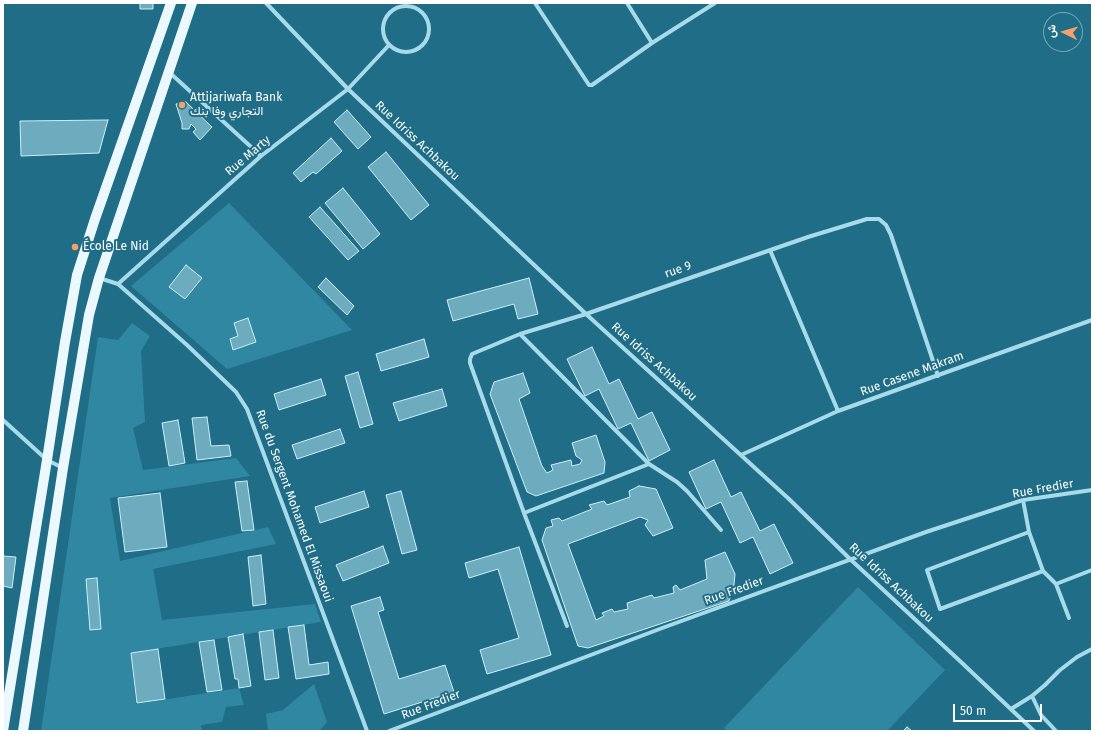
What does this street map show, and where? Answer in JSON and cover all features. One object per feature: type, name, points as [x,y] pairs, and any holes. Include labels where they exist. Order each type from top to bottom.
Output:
[{"type":"main road","points":[[3,731],[6,693],[47,460],[71,303],[83,253],[171,3]]},
{"type":"main road","points":[[23,731],[82,346],[89,315],[99,278],[192,3]]},
{"type":"street","name":"Rue Idriss Achbakou","points":[[266,3],[348,89],[586,314],[789,499],[850,559],[1034,731]]},
{"type":"street","points":[[535,3],[589,85],[592,85],[652,43],[716,3]]},
{"type":"street","points":[[627,3],[652,43]]},
{"type":"street","points":[[404,6],[413,7],[426,17],[429,25],[429,34],[426,41],[420,48],[404,52],[396,50],[389,45],[385,38],[383,29],[385,21],[396,9],[404,6]]},
{"type":"street","name":"Rue Marty","points":[[118,284],[262,156],[348,89],[389,45]]},
{"type":"street","points":[[169,72],[262,156]]},
{"type":"street","name":"rue 9","points":[[524,513],[470,363],[472,354],[520,334],[586,314],[770,250],[867,218],[879,219],[886,225],[891,235],[938,376]]},
{"type":"street","points":[[770,250],[838,411]]},
{"type":"street","name":"Rue du Sergent Mohamed El Missaoui","points":[[99,278],[118,284],[187,345],[236,392],[247,409],[367,731]]},
{"type":"street","name":"Rue Casene Makram","points":[[741,455],[838,411],[1092,320]]},
{"type":"street","points":[[520,334],[649,464],[687,490],[721,530]]},
{"type":"street","points":[[3,420],[47,460],[63,468]]},
{"type":"street","points":[[567,626],[524,513],[649,464]]},
{"type":"street","name":"Rue Fredier","points":[[389,731],[850,559],[1023,500],[1092,490]]},
{"type":"street","points":[[1023,500],[1029,532],[1043,571],[1056,584],[1069,618]]},
{"type":"street","points":[[1029,532],[927,570],[940,609],[1043,571]]},
{"type":"street","points":[[1056,584],[1092,570]]},
{"type":"street","points":[[1011,709],[1032,696],[1060,670],[1077,657],[1092,649]]},
{"type":"street","points":[[1032,696],[1040,715],[1056,731]]},
{"type":"shaded area","points":[[229,203],[352,330],[227,369],[131,286]]},
{"type":"shaded area","points":[[132,323],[150,336],[141,351],[145,422],[133,428],[143,470],[236,458],[250,476],[110,498],[120,561],[268,527],[276,544],[153,569],[162,620],[315,604],[321,622],[131,653],[136,704],[239,688],[244,705],[226,707],[222,722],[201,725],[202,731],[41,731],[98,337],[118,340]]},
{"type":"shaded area","points":[[858,587],[945,670],[887,731],[727,731],[724,728]]},
{"type":"shaded area","points":[[314,684],[327,722],[319,731],[268,731],[266,714],[283,710]]},
{"type":"building","points":[[140,3],[153,3],[153,9],[140,9]]},
{"type":"building","points":[[186,102],[212,127],[200,140],[193,132],[196,129],[191,124],[189,129],[182,129],[182,123],[176,104]]},
{"type":"building","points":[[347,110],[371,137],[358,149],[334,122]]},
{"type":"building","points":[[108,120],[99,153],[21,156],[20,121]]},
{"type":"building","points":[[331,138],[342,151],[316,174],[313,172],[301,182],[293,173]]},
{"type":"building","points":[[386,152],[429,205],[411,220],[368,167]]},
{"type":"building","points":[[343,188],[380,234],[363,249],[325,203]]},
{"type":"building","points":[[320,207],[359,251],[348,260],[309,217]]},
{"type":"building","points":[[186,265],[202,278],[185,299],[169,287]]},
{"type":"building","points":[[326,278],[354,306],[347,315],[318,287]]},
{"type":"building","points":[[529,278],[538,314],[518,319],[514,304],[453,321],[447,300]]},
{"type":"building","points":[[248,318],[256,342],[233,350],[230,339],[238,336],[234,323]]},
{"type":"building","points":[[424,339],[429,357],[381,371],[376,354]]},
{"type":"building","points":[[592,347],[609,384],[619,379],[638,419],[652,412],[670,450],[649,461],[631,423],[618,429],[599,389],[585,396],[567,359]]},
{"type":"building","points":[[358,372],[373,424],[360,428],[345,376]]},
{"type":"building","points":[[523,373],[530,393],[519,399],[542,466],[547,473],[553,470],[551,465],[571,460],[572,466],[580,464],[582,460],[576,456],[572,443],[596,435],[605,462],[604,473],[536,496],[527,492],[490,394],[494,382]]},
{"type":"building","points":[[321,379],[326,395],[279,410],[274,394]]},
{"type":"building","points":[[442,389],[447,406],[399,421],[393,403]]},
{"type":"building","points":[[207,417],[211,446],[229,445],[231,456],[197,460],[192,418]]},
{"type":"building","points":[[178,420],[185,463],[169,466],[162,423]]},
{"type":"building","points":[[340,429],[345,443],[297,459],[292,445]]},
{"type":"building","points":[[714,460],[731,497],[741,492],[760,531],[774,524],[793,563],[770,574],[753,537],[740,543],[721,502],[706,509],[689,472]]},
{"type":"building","points":[[247,481],[254,530],[242,531],[235,482]]},
{"type":"building","points":[[639,486],[656,489],[673,528],[653,536],[645,525],[648,520],[640,517],[568,544],[596,620],[604,616],[602,613],[612,609],[614,612],[628,609],[627,603],[652,595],[654,598],[674,593],[673,587],[676,585],[680,590],[707,579],[705,560],[725,552],[735,574],[734,585],[729,601],[588,648],[578,646],[542,540],[546,528],[553,526],[551,520],[559,518],[562,521],[592,509],[589,505],[604,501],[607,505],[630,497],[629,491]]},
{"type":"building","points":[[364,491],[369,507],[320,523],[315,507]]},
{"type":"building","points":[[401,491],[417,550],[402,554],[386,495]]},
{"type":"building","points":[[160,493],[167,547],[125,552],[118,498]]},
{"type":"building","points":[[383,546],[389,563],[343,581],[336,565]]},
{"type":"building","points":[[519,547],[551,655],[487,674],[480,650],[519,638],[498,569],[469,578],[465,563]]},
{"type":"building","points":[[261,555],[266,604],[253,606],[248,557]]},
{"type":"building","points":[[3,556],[16,557],[12,588],[3,586]]},
{"type":"building","points":[[97,578],[101,629],[90,630],[86,579]]},
{"type":"building","points":[[380,597],[384,610],[378,612],[399,679],[445,665],[454,692],[384,714],[351,606]]},
{"type":"building","points":[[304,625],[309,665],[328,662],[329,674],[296,679],[288,627]]},
{"type":"building","points":[[273,630],[279,678],[265,680],[259,632]]},
{"type":"building","points":[[243,634],[251,686],[239,688],[238,679],[235,679],[228,637]]},
{"type":"building","points":[[214,640],[222,690],[207,692],[199,642]]},
{"type":"building","points":[[158,649],[165,699],[137,703],[131,653]]},
{"type":"building","points":[[907,727],[912,731],[903,731]]},
{"type":"place","name":"Attijariwafa Bank التجاري وفا بنك","points":[[182,105]]},
{"type":"place","name":"École Le Nid","points":[[75,247]]}]
